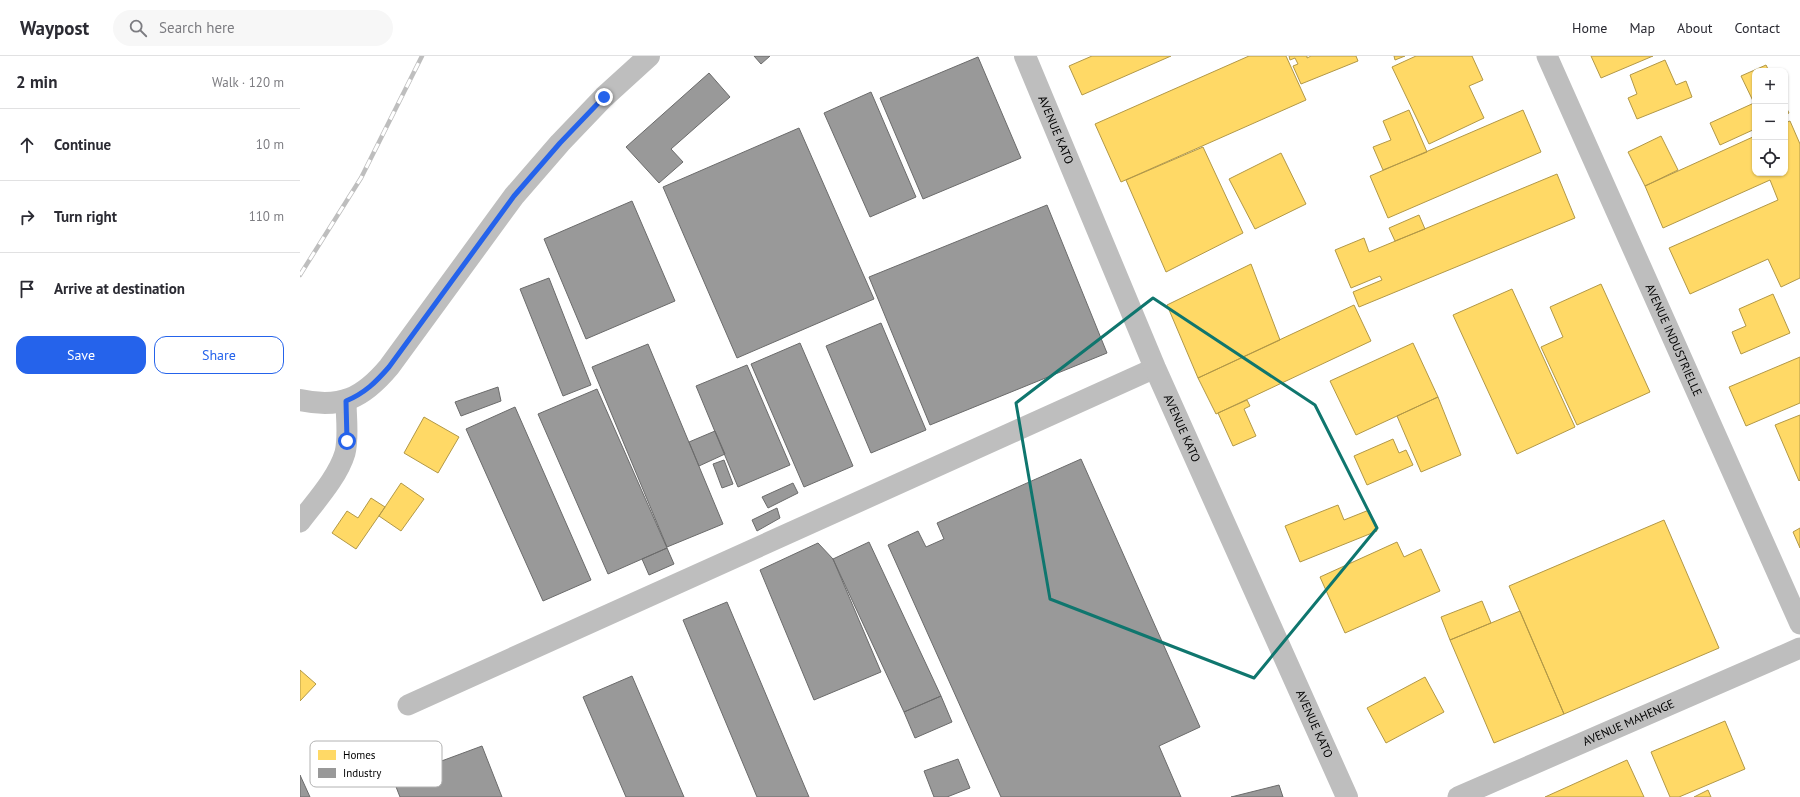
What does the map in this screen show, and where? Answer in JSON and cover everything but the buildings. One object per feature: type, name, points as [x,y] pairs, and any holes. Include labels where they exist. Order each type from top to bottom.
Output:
[{"type":"street","points":[[300,400],[326,403],[346,401],[359,396],[377,382],[514,196],[560,143],[604,97],[649,56]]},
{"type":"street","name":"AVENUE KATO","points":[[1024,56],[1155,368],[1347,797]]},
{"type":"street","name":"AVENUE INDUSTRIELLE","points":[[1547,56],[1800,624]]},
{"type":"street","points":[[408,705],[1155,368]]},
{"type":"street","points":[[300,522],[340,467],[347,441],[346,401]]},
{"type":"street","name":"AVENUE MAHENGE","points":[[1458,797],[1800,648]]},
{"type":"highlighted area","points":[[1153,298],[1315,405],[1377,528],[1254,678],[1050,599],[1016,403]]},
{"type":"railway","points":[[300,275],[361,178],[422,56]]},
{"type":"route","points":[[347,441],[346,401],[359,396],[377,382],[514,196],[560,143],[604,97]]}]
